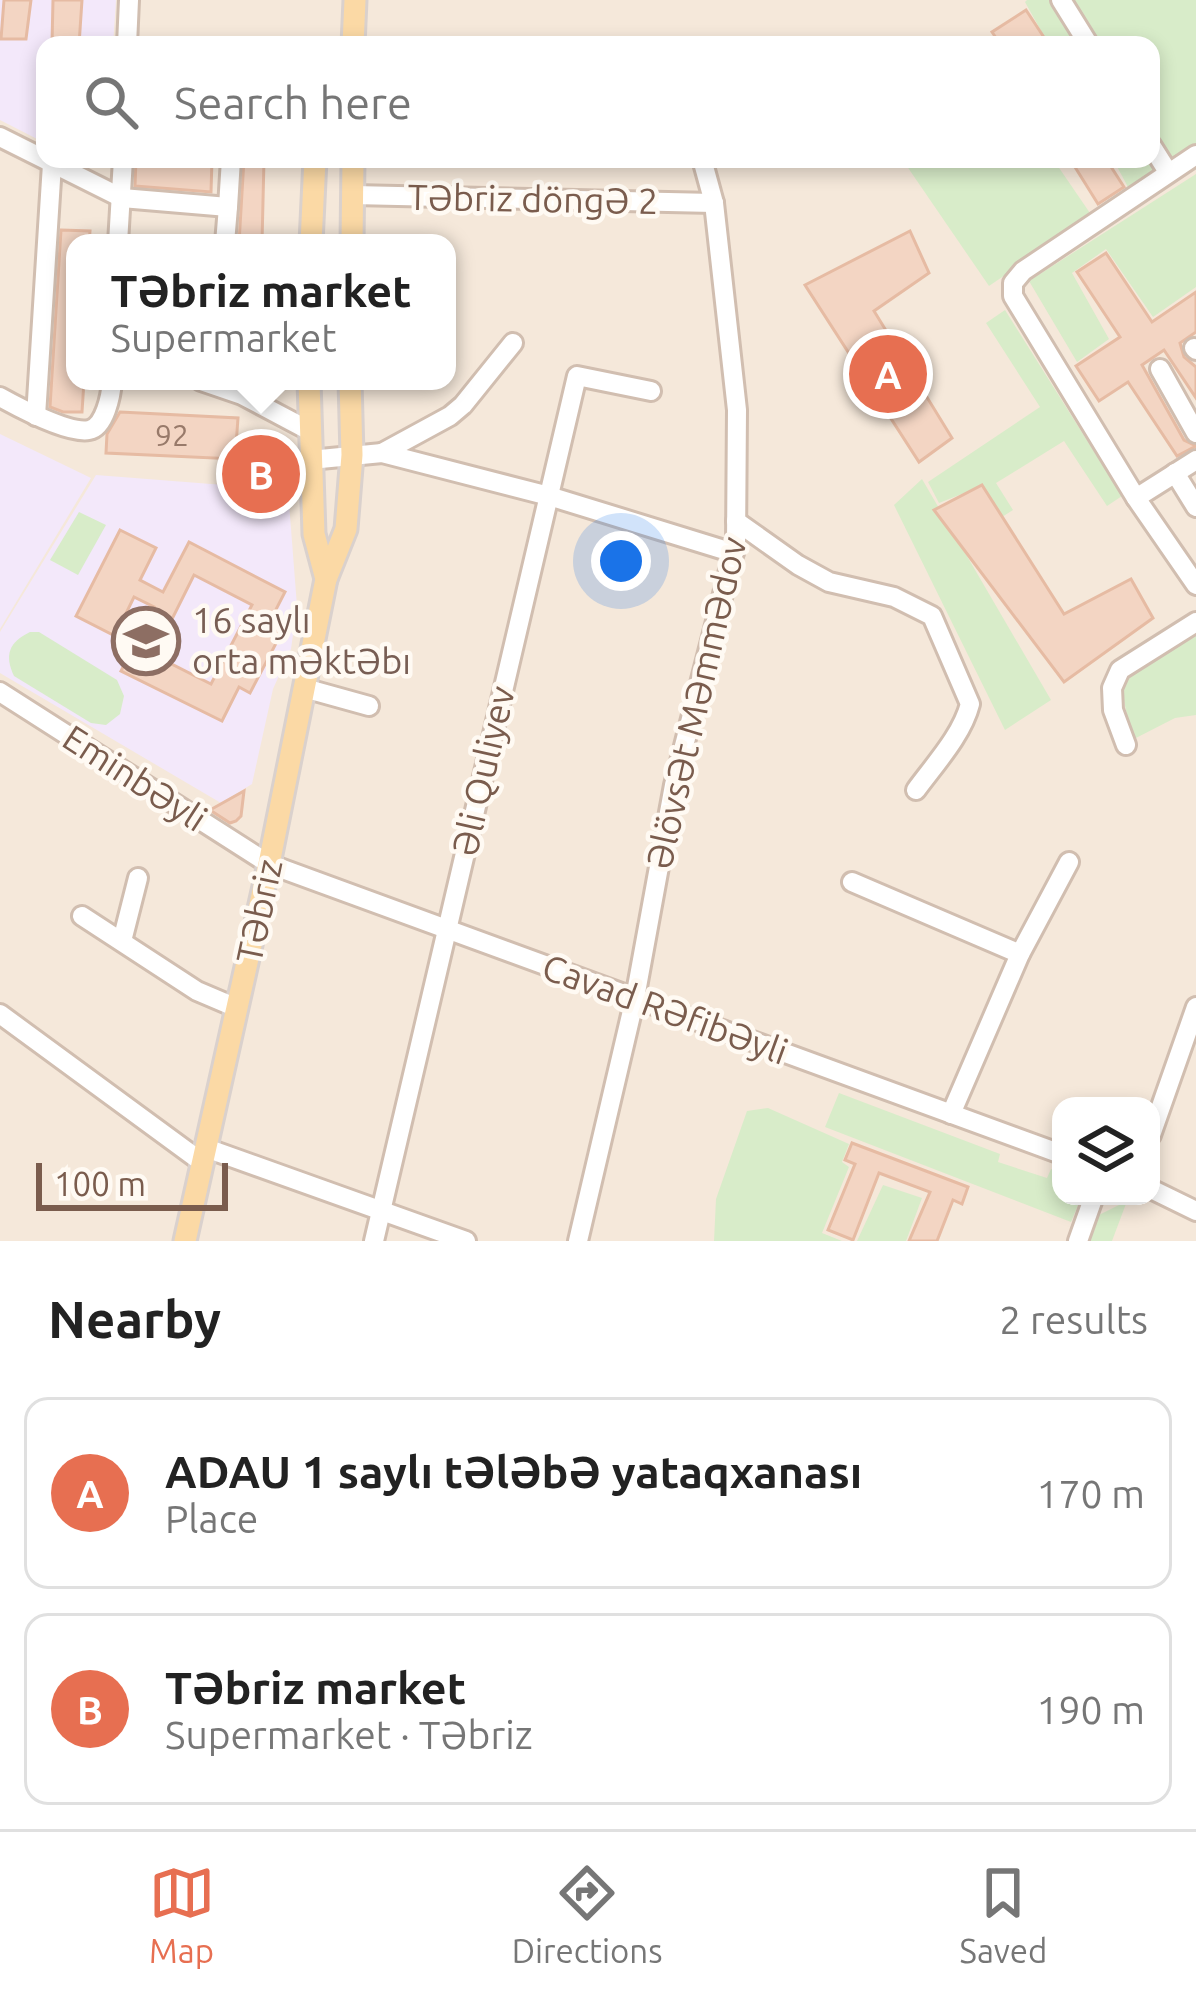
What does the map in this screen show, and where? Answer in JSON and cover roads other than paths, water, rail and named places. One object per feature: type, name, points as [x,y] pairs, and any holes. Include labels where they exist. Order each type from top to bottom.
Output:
[{"type":"main road","points":[[354,36],[356,0]]},
{"type":"main road","points":[[311,234],[315,168]]},
{"type":"main road","points":[[352,234],[353,168]]},
{"type":"main road","name":"Təbriz","points":[[308,390],[314,534],[326,579]]},
{"type":"main road","name":"Təbriz","points":[[185,1241],[269,865],[326,579],[346,529],[352,455],[350,390]]},
{"type":"street","points":[[127,36],[128,0]]},
{"type":"street","points":[[1061,0],[1083,36]]},
{"type":"street","points":[[0,137],[36,156]]},
{"type":"street","points":[[1196,155],[1023,271],[1013,283],[1012,296],[1136,498],[1196,585]]},
{"type":"street","points":[[1160,159],[1168,172]]},
{"type":"street","points":[[36,416],[52,168]]},
{"type":"street","points":[[60,168],[122,198],[228,207]]},
{"type":"street","points":[[119,234],[123,168]]},
{"type":"street","points":[[226,234],[230,168]]},
{"type":"street","name":"Əlövsət Məmmədov","points":[[578,1241],[635,998],[674,785],[734,554],[736,410],[714,203],[704,168]]},
{"type":"street","name":"Təbriz döngə 2","points":[[353,195],[714,203]]},
{"type":"street","points":[[382,452],[450,416],[513,343]]},
{"type":"street","points":[[1160,369],[1196,433]]},
{"type":"street","name":"Əli Quliyev","points":[[374,1241],[577,376],[651,391]]},
{"type":"street","points":[[0,397],[36,416],[92,430],[110,390]]},
{"type":"street","points":[[230,390],[308,430]]},
{"type":"street","points":[[310,460],[382,452],[549,496],[734,554]]},
{"type":"street","points":[[1136,498],[1196,460]]},
{"type":"street","points":[[1174,473],[1196,507]]},
{"type":"street","points":[[736,521],[829,582],[894,597],[932,616],[970,710],[916,790]]},
{"type":"street","points":[[1126,745],[1113,710],[1112,688],[1120,670],[1196,622]]},
{"type":"street","points":[[304,688],[369,706]]},
{"type":"street","name":"Eminbəyli","points":[[0,692],[269,865]]},
{"type":"street","points":[[951,1114],[1020,954],[1069,862]]},
{"type":"street","name":"Cavad Rəfibəyli","points":[[269,865],[1052,1151]]},
{"type":"street","points":[[122,941],[138,878]]},
{"type":"street","points":[[852,882],[1020,954]]},
{"type":"street","points":[[82,916],[197,991],[237,1008]]},
{"type":"street","points":[[1160,1109],[1196,1007]]},
{"type":"street","points":[[0,1014],[204,1156],[466,1241]]},
{"type":"street","points":[[1160,1193],[1196,1211]]},
{"type":"street","points":[[1078,1241],[1091,1205]]},
{"type":"place","name":"ADAU 1 saylı tələbə yataqxanası","points":[[888,374]]},
{"type":"place","name":"Təbriz market","points":[[261,474]]},
{"type":"place","name":"16 saylı orta məktəbı","points":[[146,641]]}]
